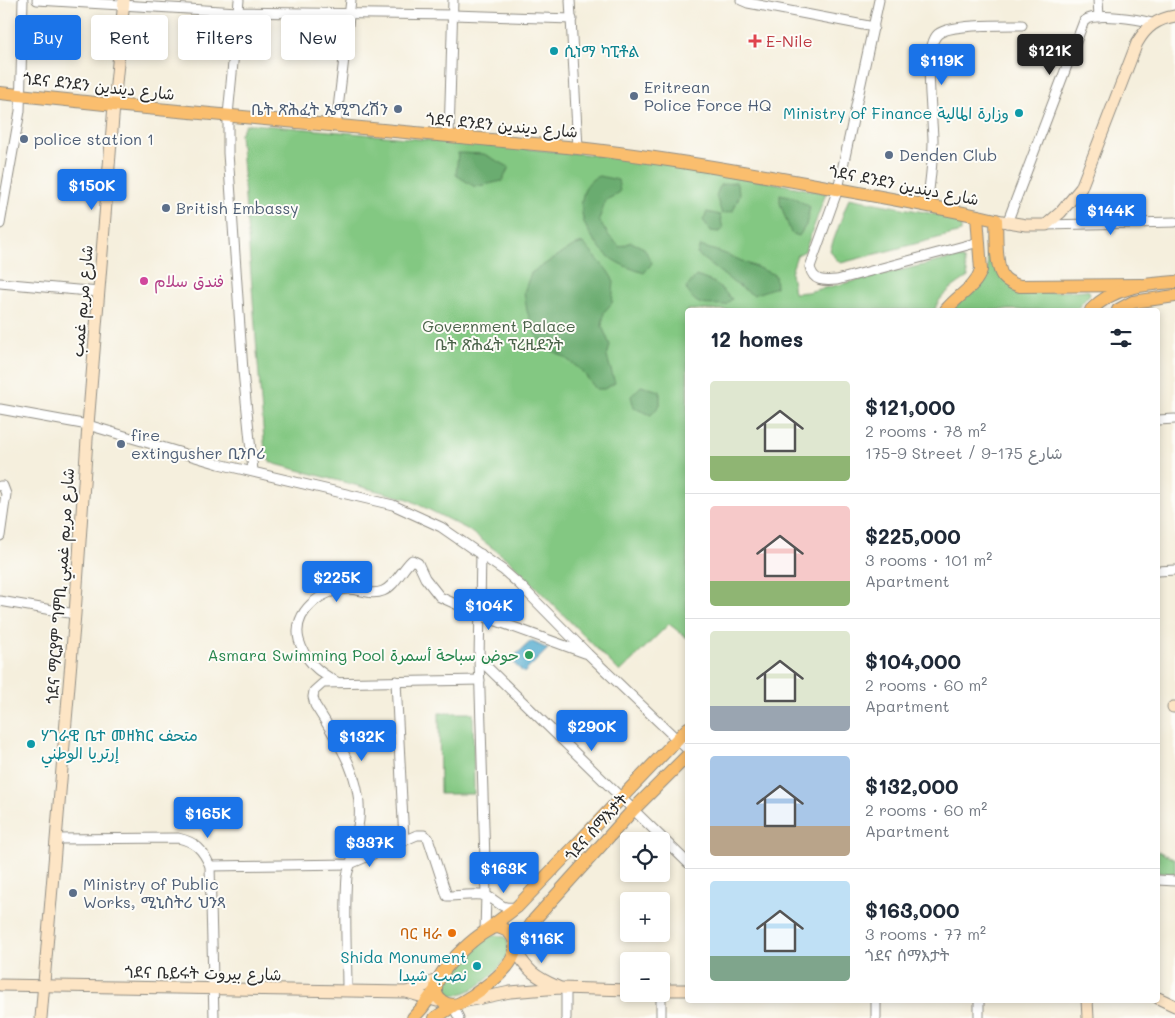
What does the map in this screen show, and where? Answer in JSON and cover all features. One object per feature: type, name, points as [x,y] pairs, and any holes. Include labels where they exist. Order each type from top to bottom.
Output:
[{"type":"main road","name":"شارع مريم غمب","points":[[88,424],[124,2]]},
{"type":"main road","points":[[1175,16],[1166,17],[1152,24],[1137,43],[1081,188],[1062,212],[1046,225],[1026,226],[1002,221],[999,262],[1001,274],[1006,280],[1020,286],[1141,285],[1175,282]]},
{"type":"main road","name":"ጎደና ደንደን شارع ديندين","points":[[0,92],[114,105],[578,148],[682,161],[927,205],[1002,221]]},
{"type":"main road","points":[[947,308],[952,301],[979,277],[981,270],[977,216]]},
{"type":"main road","points":[[1089,286],[1099,307],[1110,295],[1141,285]]},
{"type":"main road","points":[[1122,308],[1133,302],[1175,296]]},
{"type":"main road","name":"ጎደና ማርያም ግምቢ شارع مريم غمبي","points":[[41,1018],[75,614],[88,424]]},
{"type":"main road","name":"ጎደና ሰማእታት","points":[[413,1018],[456,956],[517,907],[685,731]]},
{"type":"main road","name":"ጎደና ሰማእታት","points":[[435,1018],[453,1003],[480,992],[504,970],[534,920],[633,810],[685,758]]},
{"type":"main road","points":[[485,931],[498,927],[507,931],[514,940],[515,950],[528,970],[535,976],[563,988]]},
{"type":"main road","name":"ጎደና ቤይሩት شارع بيروت","points":[[0,985],[406,992]]},
{"type":"main road","points":[[406,992],[420,988],[435,988]]},
{"type":"main road","points":[[406,992],[435,988]]},
{"type":"main road","points":[[435,988],[436,994],[453,1003],[510,992],[563,988],[620,990]]},
{"type":"main road","points":[[670,991],[685,990]]},
{"type":"main road","points":[[1160,999],[1175,1006]]},
{"type":"main road","points":[[1087,1003],[1088,1018]]},
{"type":"street","points":[[0,224],[17,133],[23,0]]},
{"type":"street","points":[[37,0],[124,2],[238,12],[453,15],[572,19]]},
{"type":"street","points":[[239,0],[228,115],[228,153],[243,371],[253,471]]},
{"type":"street","points":[[336,125],[351,0]]},
{"type":"street","points":[[449,136],[453,0]]},
{"type":"street","points":[[570,0],[578,148]]},
{"type":"street","points":[[742,0],[748,3],[874,27]]},
{"type":"street","points":[[879,0],[838,189],[810,267],[814,278],[823,281],[837,280],[979,242]]},
{"type":"street","points":[[1098,0],[1098,17]]},
{"type":"street","points":[[1002,221],[1082,24],[1088,18],[1098,17],[1136,18],[1152,24]]},
{"type":"street","points":[[927,205],[932,177],[933,138],[930,72],[931,48],[938,34],[950,28],[1022,24]]},
{"type":"street","points":[[1046,225],[1175,222]]},
{"type":"street","points":[[0,283],[100,292]]},
{"type":"street","points":[[0,409],[88,424],[185,454],[393,505],[441,527],[481,554],[520,585],[588,654],[685,747]]},
{"type":"street","points":[[1160,420],[1175,419]]},
{"type":"street","points":[[0,486],[3,486],[6,494],[0,536]]},
{"type":"street","points":[[481,554],[479,659],[486,896],[485,931]]},
{"type":"street","points":[[338,683],[323,675],[302,652],[298,636],[300,620],[308,607],[319,598],[335,591],[349,589],[373,593],[383,591],[414,560],[418,562],[430,586],[440,597],[480,615],[588,654]]},
{"type":"street","points":[[1160,571],[1175,570]]},
{"type":"street","points":[[0,601],[75,614]]},
{"type":"street","points":[[479,659],[685,860]]},
{"type":"street","points":[[347,992],[346,897],[348,873],[359,817],[357,792],[352,770],[345,754],[315,704],[314,691],[323,684],[338,683],[480,680]]},
{"type":"street","points":[[396,681],[404,841]]},
{"type":"street","points":[[210,866],[350,864],[424,834],[428,838],[447,896],[486,896],[502,906],[508,908],[517,907]]},
{"type":"street","points":[[56,839],[178,838],[201,849],[210,866],[214,1018]]},
{"type":"street","points":[[1160,880],[1175,881]]},
{"type":"street","points":[[563,988],[566,1018]]},
{"type":"street","points":[[661,1002],[661,1018]]},
{"type":"street","points":[[453,1003],[459,1018]]},
{"type":"street","points":[[876,1003],[876,1018]]},
{"type":"street","points":[[979,1003],[979,1018]]},
{"type":"green space","name":"Government Palace ቤት ጽሕፈት ፕረዚደንት","points":[[252,124],[662,161],[826,193],[805,251],[797,255],[791,273],[794,293],[807,292],[958,257],[964,260],[968,277],[943,296],[936,308],[685,308],[685,636],[669,624],[620,672],[510,561],[467,529],[408,499],[270,462],[265,453],[240,134],[245,125]]},
{"type":"green space","points":[[458,153],[484,154],[509,167],[502,181],[475,187],[456,175]]},
{"type":"green space","points":[[599,176],[618,180],[620,192],[605,201],[599,220],[609,236],[620,247],[631,242],[644,248],[652,263],[644,273],[614,260],[603,252],[585,225],[582,216],[583,195],[588,183]]},
{"type":"green space","points":[[736,182],[740,194],[733,211],[722,214],[716,196],[720,185]]},
{"type":"green space","points":[[780,194],[793,197],[810,207],[806,225],[799,236],[791,233],[780,203]]},
{"type":"green space","points":[[849,198],[961,219],[961,232],[841,263],[830,250]]},
{"type":"green space","points":[[707,212],[720,215],[723,229],[719,232],[711,231],[703,220]]},
{"type":"green space","points":[[986,240],[992,240],[995,269],[1019,292],[1085,290],[1089,291],[1090,294],[1078,308],[955,308],[985,278],[988,268]]},
{"type":"green space","points":[[583,243],[607,270],[614,281],[612,303],[604,312],[602,326],[610,345],[607,357],[615,383],[604,389],[596,389],[581,370],[564,357],[545,347],[536,335],[527,311],[524,292],[531,273],[573,246]]},
{"type":"green space","points":[[700,246],[723,253],[775,275],[776,287],[753,295],[734,283],[697,254]]},
{"type":"green space","points":[[696,276],[715,283],[732,299],[726,305],[707,305],[698,302],[690,295],[686,288]]},
{"type":"green space","points":[[641,386],[660,391],[660,405],[651,415],[634,408],[631,396]]},
{"type":"green space","points":[[439,713],[473,713],[474,794],[440,794]]},
{"type":"green space","points":[[1160,852],[1175,860],[1175,873],[1160,873]]},
{"type":"green space","points":[[494,935],[505,937],[508,946],[507,956],[501,966],[481,984],[459,994],[450,995],[446,989],[457,964],[470,949]]},
{"type":"water","name":"Asmara Swimming Pool حوض سباحة أسمرة","points":[[531,641],[548,649],[524,673],[510,660]]},
{"type":"place","name":"E-Nile","points":[[755,41]]},
{"type":"place","name":"ሲነማ ካፒቶል","points":[[554,51]]},
{"type":"place","name":"Eritrean Police Force HQ","points":[[634,96]]},
{"type":"place","name":"ቤት ጽሕፈት ኤሚግረሽን","points":[[398,109]]},
{"type":"place","name":"Ministry of Finance وزارة المالية","points":[[1019,113]]},
{"type":"place","name":"police station 1","points":[[24,139]]},
{"type":"place","name":"Denden Club","points":[[889,155]]},
{"type":"place","name":"British Embassy","points":[[166,208]]},
{"type":"place","name":"فندق سلام","points":[[144,281]]},
{"type":"place","name":"fire extingusher ቢንቦሪ","points":[[121,444]]},
{"type":"place","name":"Asmara Swimming Pool حوض سباحة أسمرة","points":[[529,655]]},
{"type":"place","name":"ሃገራዊ ቤተ መዘክር متحف إرتريا الوطني","points":[[31,744]]},
{"type":"place","name":"Ministry of Public Works, ሚኒስትሪ ህንጻ","points":[[73,893]]},
{"type":"place","name":"ባር ዛራ","points":[[452,933]]},
{"type":"place","name":"Shida Monument نصب شيدا","points":[[477,966]]}]
